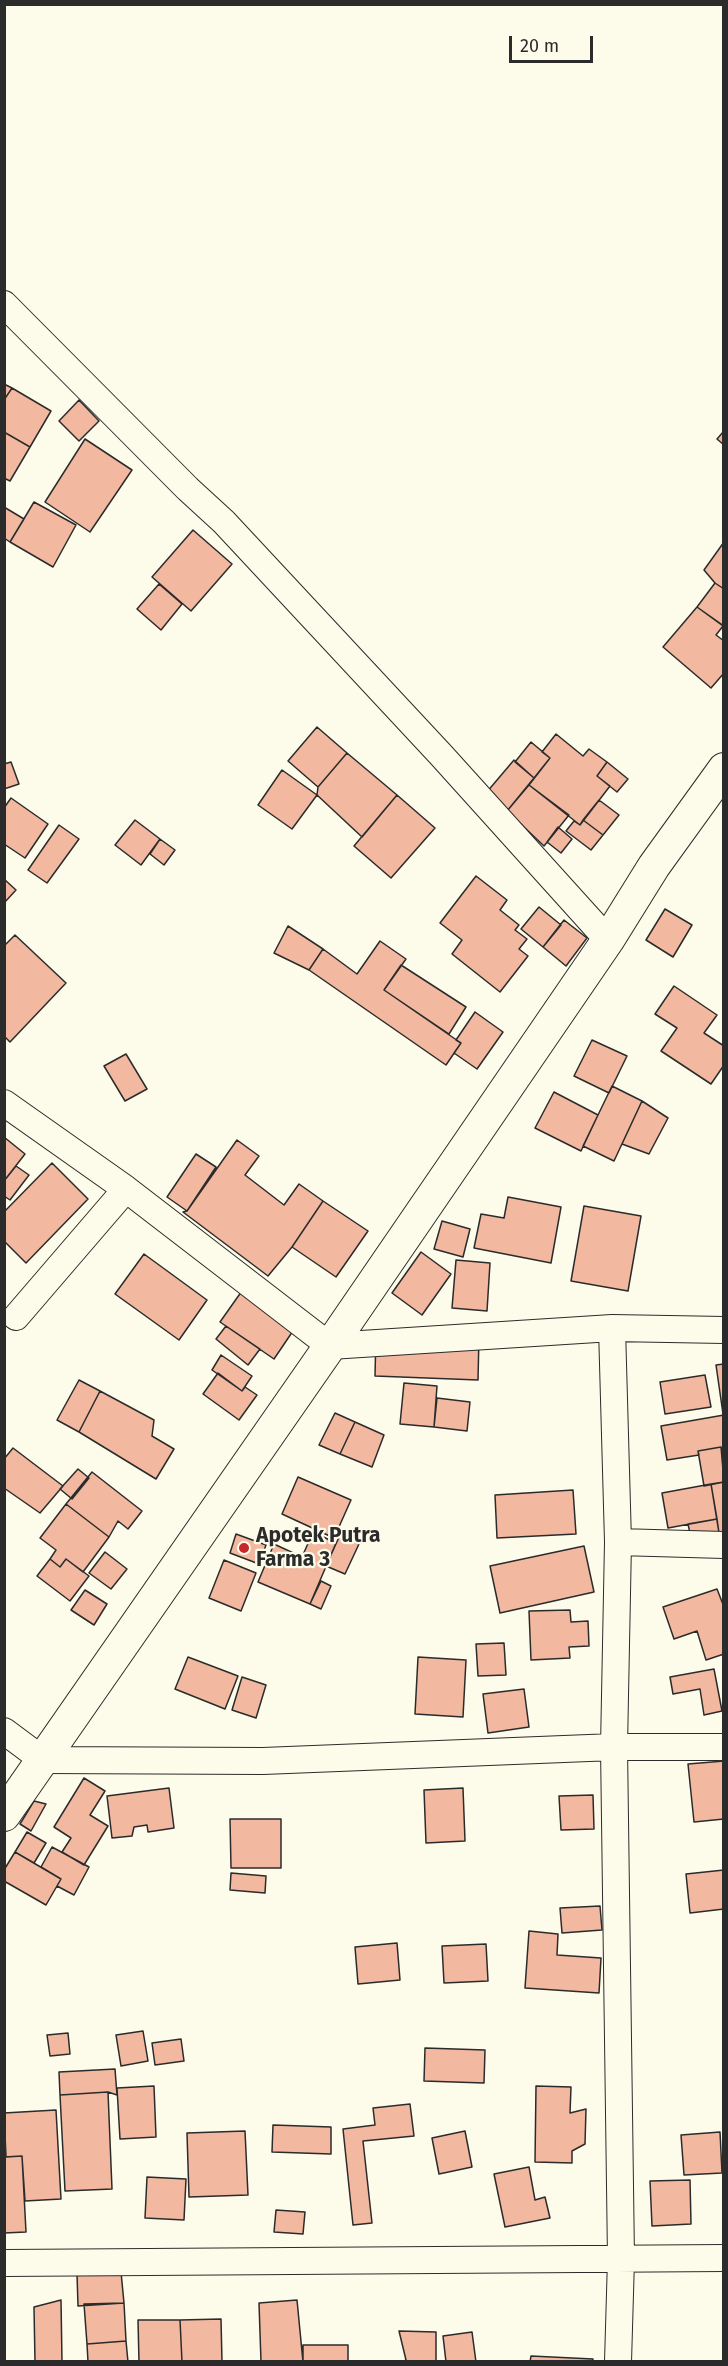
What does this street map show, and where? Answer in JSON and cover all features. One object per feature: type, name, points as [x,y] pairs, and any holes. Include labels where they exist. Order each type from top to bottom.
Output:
[{"type":"street","points":[[4,304],[188,489],[224,522],[442,756],[608,940]]},
{"type":"street","points":[[4,1815],[330,1346],[608,940],[654,866],[723,769]]},
{"type":"street","points":[[4,1103],[126,1189],[330,1346],[612,1328],[723,1330]]},
{"type":"street","points":[[16,1317],[126,1189]]},
{"type":"street","points":[[612,1328],[618,1542],[614,1748],[621,2259],[618,2361]]},
{"type":"street","points":[[618,1542],[723,1545]]},
{"type":"street","points":[[4,1731],[43,1760],[263,1761],[614,1748],[723,1747]]},
{"type":"street","points":[[4,2263],[723,2258]]},
{"type":"building","points":[[4,384],[12,388],[4,400]]},
{"type":"building","points":[[12,388],[51,411],[30,447],[4,432],[4,400]]},
{"type":"building","points":[[79,400],[99,421],[79,441],[59,421]]},
{"type":"building","points":[[724,431],[724,445],[717,439]]},
{"type":"building","points":[[4,432],[30,447],[10,481],[4,478]]},
{"type":"building","points":[[85,439],[132,470],[90,532],[45,502]]},
{"type":"building","points":[[34,502],[76,525],[53,567],[10,542]]},
{"type":"building","points":[[4,507],[24,519],[10,542],[4,538]]},
{"type":"building","points":[[193,530],[232,564],[191,611],[152,577]]},
{"type":"building","points":[[724,542],[724,589],[715,583],[704,570]]},
{"type":"building","points":[[715,583],[724,589],[724,626],[697,607]]},
{"type":"building","points":[[159,584],[182,604],[161,630],[137,609]]},
{"type":"building","points":[[697,607],[723,626],[716,635],[724,641],[724,673],[711,688],[663,647]]},
{"type":"building","points":[[317,727],[347,753],[318,787],[288,761]]},
{"type":"building","points":[[556,734],[583,756],[589,749],[607,762],[597,776],[610,786],[580,825],[529,785],[550,758],[542,752]]},
{"type":"building","points":[[531,742],[550,758],[534,778],[515,762]]},
{"type":"building","points":[[347,753],[397,795],[362,837],[317,795],[318,787]]},
{"type":"building","points":[[514,760],[534,778],[507,811],[486,793]]},
{"type":"building","points":[[11,762],[19,784],[4,789],[4,764]]},
{"type":"building","points":[[607,762],[628,779],[617,792],[597,776]]},
{"type":"building","points":[[282,770],[317,795],[292,829],[258,805]]},
{"type":"building","points":[[529,785],[569,815],[544,846],[507,811]]},
{"type":"building","points":[[397,795],[435,828],[391,878],[354,846]]},
{"type":"building","points":[[11,798],[48,824],[25,858],[4,844],[4,808]]},
{"type":"building","points":[[599,800],[619,815],[603,835],[583,820]]},
{"type":"building","points":[[135,820],[160,839],[141,865],[115,845]]},
{"type":"building","points":[[583,820],[603,835],[591,850],[566,831],[574,821],[580,825]]},
{"type":"building","points":[[59,825],[79,839],[47,883],[28,870]]},
{"type":"building","points":[[558,827],[572,839],[561,853],[547,842]]},
{"type":"building","points":[[160,839],[175,850],[164,865],[150,854]]},
{"type":"building","points":[[476,876],[507,900],[500,910],[519,925],[515,930],[527,939],[519,949],[528,956],[500,992],[452,954],[462,940],[440,923]]},
{"type":"building","points":[[4,879],[16,890],[4,903]]},
{"type":"building","points":[[539,907],[561,925],[543,947],[521,929]]},
{"type":"building","points":[[665,909],[692,925],[673,957],[646,940]]},
{"type":"building","points":[[564,920],[587,938],[566,966],[543,947]]},
{"type":"building","points":[[288,926],[323,949],[309,970],[274,953]]},
{"type":"building","points":[[15,935],[66,983],[10,1042],[4,1036],[4,946]]},
{"type":"building","points":[[380,941],[406,959],[384,990],[461,1043],[446,1065],[309,970],[323,949],[357,974]]},
{"type":"building","points":[[401,965],[466,1007],[449,1034],[384,990]]},
{"type":"building","points":[[674,986],[717,1015],[704,1033],[724,1046],[724,1065],[711,1084],[661,1051],[677,1028],[655,1014]]},
{"type":"building","points":[[475,1012],[503,1032],[477,1069],[454,1053],[461,1043],[456,1040]]},
{"type":"building","points":[[592,1040],[627,1056],[609,1093],[574,1076]]},
{"type":"building","points":[[126,1054],[147,1089],[125,1101],[104,1066]]},
{"type":"building","points":[[612,1086],[642,1101],[614,1161],[583,1146]]},
{"type":"building","points":[[554,1092],[598,1115],[581,1151],[535,1128]]},
{"type":"building","points":[[642,1101],[668,1118],[649,1154],[622,1144]]},
{"type":"building","points":[[4,1137],[25,1154],[4,1181]]},
{"type":"building","points":[[237,1140],[259,1156],[245,1175],[284,1205],[299,1184],[323,1201],[292,1247],[268,1276],[183,1212],[187,1211]]},
{"type":"building","points":[[196,1154],[216,1167],[187,1211],[167,1197]]},
{"type":"building","points":[[52,1163],[88,1199],[26,1263],[4,1241],[4,1212]]},
{"type":"building","points":[[16,1166],[29,1175],[10,1200],[4,1196],[4,1181]]},
{"type":"building","points":[[508,1197],[561,1207],[551,1263],[474,1248],[481,1214],[504,1218]]},
{"type":"building","points":[[323,1201],[368,1231],[336,1277],[292,1247]]},
{"type":"building","points":[[584,1206],[641,1216],[628,1291],[571,1281]]},
{"type":"building","points":[[442,1221],[470,1229],[463,1257],[434,1249]]},
{"type":"building","points":[[421,1252],[451,1274],[422,1315],[392,1293]]},
{"type":"building","points":[[144,1254],[207,1300],[179,1340],[115,1294]]},
{"type":"building","points":[[456,1260],[490,1263],[487,1311],[452,1308]]},
{"type":"building","points":[[244,1288],[297,1325],[274,1359],[220,1322]]},
{"type":"building","points":[[226,1326],[260,1349],[248,1365],[216,1339]]},
{"type":"building","points":[[376,1333],[479,1336],[478,1380],[375,1376]]},
{"type":"building","points":[[221,1355],[252,1376],[242,1391],[212,1370]]},
{"type":"building","points":[[724,1364],[724,1414],[723,1414],[716,1365]]},
{"type":"building","points":[[218,1373],[242,1391],[245,1387],[257,1395],[239,1420],[203,1394]]},
{"type":"building","points":[[705,1375],[711,1407],[665,1414],[660,1382]]},
{"type":"building","points":[[79,1380],[100,1391],[79,1432],[57,1420]]},
{"type":"building","points":[[404,1383],[437,1386],[434,1427],[400,1424]]},
{"type":"building","points":[[100,1391],[154,1420],[152,1436],[174,1449],[156,1479],[79,1432]]},
{"type":"building","points":[[437,1398],[470,1402],[467,1431],[434,1427]]},
{"type":"building","points":[[335,1413],[355,1422],[340,1454],[319,1445]]},
{"type":"building","points":[[724,1415],[724,1460],[721,1447],[698,1451],[699,1455],[667,1460],[661,1426]]},
{"type":"building","points":[[355,1422],[384,1435],[372,1467],[340,1454]]},
{"type":"building","points":[[721,1447],[724,1482],[704,1486],[698,1451]]},
{"type":"building","points":[[13,1448],[63,1486],[40,1513],[4,1488],[4,1459]]},
{"type":"building","points":[[78,1469],[89,1478],[72,1499],[60,1489]]},
{"type":"building","points":[[92,1472],[142,1511],[128,1529],[118,1521],[109,1537],[66,1504]]},
{"type":"building","points":[[298,1477],[351,1500],[334,1538],[282,1514]]},
{"type":"building","points":[[724,1482],[724,1532],[719,1533],[711,1484]]},
{"type":"building","points":[[711,1484],[717,1519],[668,1528],[662,1493]]},
{"type":"building","points":[[573,1490],[576,1534],[497,1538],[495,1495]]},
{"type":"building","points":[[66,1504],[109,1537],[83,1572],[66,1559],[60,1567],[50,1559],[56,1550],[40,1538]]},
{"type":"building","points":[[717,1519],[719,1533],[691,1538],[688,1524]]},
{"type":"building","points":[[313,1532],[336,1543],[310,1604],[258,1582],[274,1544],[302,1557]]},
{"type":"building","points":[[236,1534],[266,1545],[259,1564],[230,1553]]},
{"type":"building","points":[[340,1535],[359,1544],[345,1574],[326,1566]]},
{"type":"building","points":[[584,1546],[594,1592],[500,1613],[490,1566]]},
{"type":"building","points":[[105,1552],[127,1569],[111,1589],[89,1573]]},
{"type":"building","points":[[50,1559],[60,1567],[66,1559],[89,1576],[70,1601],[37,1576]]},
{"type":"building","points":[[224,1560],[256,1573],[241,1611],[209,1598]]},
{"type":"building","points":[[321,1581],[331,1586],[321,1609],[310,1604]]},
{"type":"building","points":[[717,1589],[724,1607],[724,1654],[706,1660],[697,1631],[674,1639],[663,1607]]},
{"type":"building","points":[[85,1590],[107,1604],[94,1625],[71,1610]]},
{"type":"building","points":[[570,1610],[571,1622],[588,1621],[589,1646],[569,1647],[570,1658],[531,1660],[529,1611]]},
{"type":"building","points":[[504,1643],[506,1675],[478,1676],[476,1644]]},
{"type":"building","points":[[188,1657],[238,1676],[225,1709],[175,1689]]},
{"type":"building","points":[[418,1657],[466,1660],[463,1717],[415,1714]]},
{"type":"building","points":[[714,1669],[722,1711],[704,1715],[700,1689],[673,1694],[670,1677]]},
{"type":"building","points":[[242,1677],[266,1685],[256,1718],[232,1710]]},
{"type":"building","points":[[524,1689],[529,1727],[488,1733],[483,1694]]},
{"type":"building","points":[[724,1761],[724,1819],[694,1822],[688,1764]]},
{"type":"building","points":[[84,1778],[105,1791],[90,1815],[108,1826],[84,1865],[62,1852],[71,1838],[54,1827]]},
{"type":"building","points":[[169,1788],[174,1828],[148,1832],[147,1825],[134,1827],[132,1836],[112,1838],[107,1796]]},
{"type":"building","points":[[463,1788],[465,1841],[426,1843],[424,1790]]},
{"type":"building","points":[[593,1795],[594,1829],[561,1830],[559,1796]]},
{"type":"building","points":[[34,1801],[46,1804],[31,1831],[20,1824]]},
{"type":"building","points":[[230,1819],[281,1819],[281,1868],[231,1868]]},
{"type":"building","points":[[27,1832],[46,1843],[34,1863],[15,1852]]},
{"type":"building","points":[[52,1847],[89,1867],[74,1895],[57,1886],[61,1879],[41,1867]]},
{"type":"building","points":[[15,1852],[61,1879],[46,1905],[4,1881],[4,1870]]},
{"type":"building","points":[[724,1870],[724,1909],[690,1913],[686,1874]]},
{"type":"building","points":[[231,1873],[266,1876],[265,1893],[230,1890]]},
{"type":"building","points":[[600,1906],[602,1930],[562,1933],[560,1908]]},
{"type":"building","points":[[529,1931],[558,1934],[557,1955],[601,1958],[599,1993],[525,1988]]},
{"type":"building","points":[[397,1943],[400,1980],[358,1984],[355,1947]]},
{"type":"building","points":[[486,1944],[488,1981],[444,1983],[442,1946]]},
{"type":"building","points":[[143,2031],[148,2061],[121,2066],[116,2035]]},
{"type":"building","points":[[68,2033],[70,2054],[50,2056],[47,2035]]},
{"type":"building","points":[[181,2039],[184,2061],[155,2065],[152,2043]]},
{"type":"building","points":[[425,2048],[485,2050],[484,2083],[424,2081]]},
{"type":"building","points":[[115,2069],[117,2095],[108,2092],[60,2095],[59,2072]]},
{"type":"building","points":[[154,2086],[156,2137],[120,2139],[117,2088]]},
{"type":"building","points":[[536,2086],[571,2087],[570,2113],[586,2109],[585,2144],[572,2151],[572,2163],[535,2162]]},
{"type":"building","points":[[108,2092],[112,2189],[65,2191],[60,2095]]},
{"type":"building","points":[[410,2104],[414,2136],[363,2141],[372,2223],[353,2225],[343,2129],[375,2125],[373,2108]]},
{"type":"building","points":[[56,2110],[61,2199],[25,2201],[22,2156],[6,2157],[4,2113]]},
{"type":"building","points":[[273,2125],[331,2127],[331,2154],[272,2152]]},
{"type":"building","points":[[245,2131],[248,2195],[189,2197],[187,2133]]},
{"type":"building","points":[[465,2131],[472,2167],[439,2174],[432,2138]]},
{"type":"building","points":[[720,2132],[722,2173],[684,2175],[681,2135]]},
{"type":"building","points":[[22,2156],[26,2232],[4,2233],[4,2157]]},
{"type":"building","points":[[529,2167],[535,2200],[545,2197],[550,2218],[505,2227],[494,2174]]},
{"type":"building","points":[[147,2177],[186,2179],[184,2220],[145,2218]]},
{"type":"building","points":[[690,2180],[691,2224],[652,2226],[650,2181]]},
{"type":"building","points":[[276,2210],[305,2212],[303,2234],[274,2232]]},
{"type":"building","points":[[121,2272],[124,2303],[78,2306],[77,2274]]},
{"type":"building","points":[[61,2300],[62,2362],[35,2362],[34,2307]]},
{"type":"building","points":[[297,2300],[303,2362],[261,2362],[259,2303]]},
{"type":"building","points":[[124,2303],[126,2341],[87,2344],[84,2304]]},
{"type":"building","points":[[221,2319],[222,2362],[182,2362],[180,2320]]},
{"type":"building","points":[[138,2320],[180,2320],[182,2362],[139,2362]]},
{"type":"building","points":[[399,2331],[436,2332],[436,2362],[402,2362],[406,2360]]},
{"type":"building","points":[[472,2332],[476,2362],[446,2362],[443,2336]]},
{"type":"building","points":[[126,2341],[128,2362],[88,2362],[87,2344]]},
{"type":"building","points":[[303,2345],[348,2345],[348,2362],[303,2362]]},
{"type":"building","points":[[531,2356],[593,2359],[592,2362],[530,2362]]},
{"type":"place","name":"Apotek Putra Farma 3","points":[[244,1548]]}]
